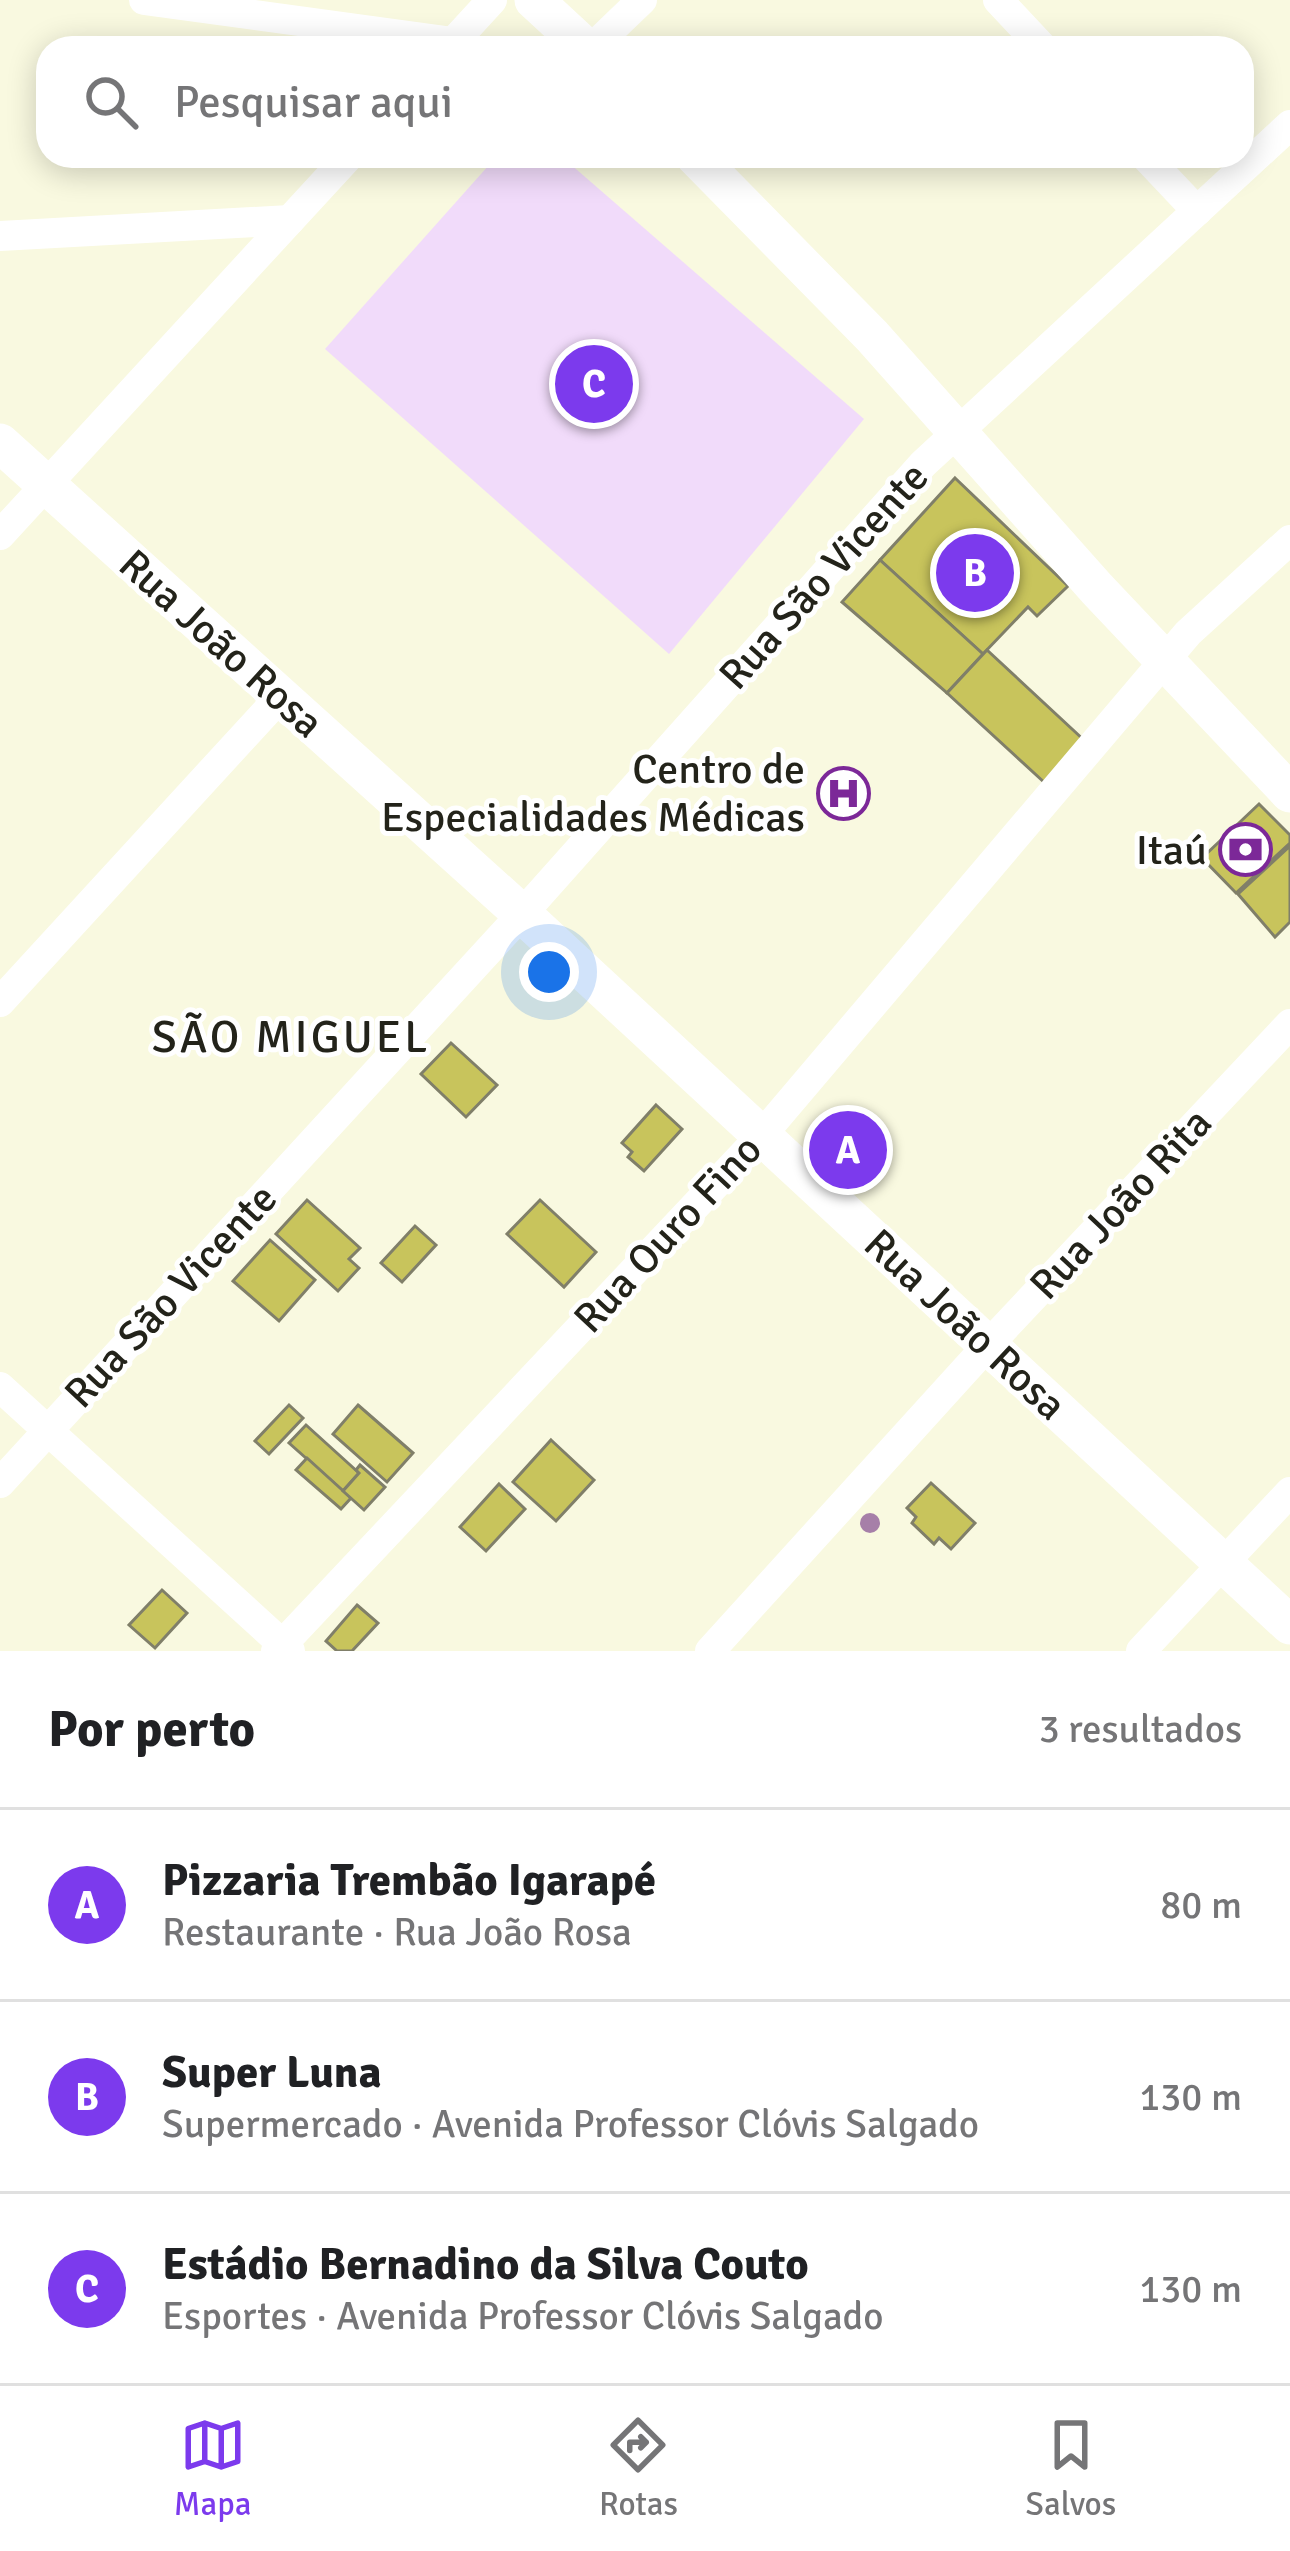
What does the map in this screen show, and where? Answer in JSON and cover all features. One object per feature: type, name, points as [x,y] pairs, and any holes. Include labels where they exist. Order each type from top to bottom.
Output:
[{"type":"main road","points":[[534,0],[575,36]]},
{"type":"main road","points":[[707,168],[842,305],[1097,589],[1290,793]]},
{"type":"main road","name":"Rua João Rosa","points":[[0,443],[522,914],[1290,1625]]},
{"type":"street","points":[[144,0],[389,36]]},
{"type":"street","points":[[458,36],[492,0]]},
{"type":"street","points":[[602,36],[642,0]]},
{"type":"street","points":[[998,0],[1032,36]]},
{"type":"street","name":"Rua São Vicente","points":[[1254,158],[1290,125]]},
{"type":"street","points":[[0,535],[338,168]]},
{"type":"street","points":[[1156,168],[1197,211]]},
{"type":"street","name":"Rua São Vicente","points":[[0,1483],[522,914],[956,430],[1244,168]]},
{"type":"street","points":[[0,236],[290,220]]},
{"type":"street","name":"Rua Ouro Fino","points":[[283,1648],[761,1136],[1165,660],[1290,540]]},
{"type":"street","points":[[0,1002],[279,698]]},
{"type":"street","name":"Rua João Rita","points":[[710,1651],[987,1346],[1290,1024]]},
{"type":"street","points":[[0,1387],[283,1648]]},
{"type":"street","points":[[1141,1651],[1290,1492]]},
{"type":"shaded area","points":[[486,168],[575,168],[864,419],[669,654],[325,349]]},
{"type":"building","points":[[955,478],[1068,586],[1037,616],[1028,607],[983,654],[880,560]]},
{"type":"building","points":[[880,560],[983,654],[947,693],[842,602]]},
{"type":"building","points":[[987,650],[1086,742],[1046,784],[947,693]]},
{"type":"building","name":"Itaú","points":[[1259,804],[1290,835],[1290,843],[1236,893],[1202,858]]},
{"type":"building","points":[[1290,846],[1290,922],[1275,937],[1238,894]]},
{"type":"building","points":[[451,1043],[497,1085],[466,1117],[421,1074]]},
{"type":"building","points":[[656,1105],[682,1129],[644,1171],[628,1157],[632,1152],[622,1143]]},
{"type":"building","points":[[307,1200],[360,1248],[349,1259],[359,1268],[338,1291],[276,1234]]},
{"type":"building","points":[[540,1200],[596,1252],[564,1287],[507,1234]]},
{"type":"building","points":[[415,1226],[436,1245],[402,1282],[381,1263]]},
{"type":"building","points":[[270,1240],[315,1280],[279,1321],[233,1281]]},
{"type":"building","points":[[289,1405],[303,1418],[269,1454],[255,1441]]},
{"type":"building","points":[[358,1405],[413,1453],[387,1482],[333,1434]]},
{"type":"building","points":[[306,1425],[359,1473],[343,1491],[289,1443]]},
{"type":"building","points":[[551,1440],[594,1480],[556,1521],[513,1482]]},
{"type":"building","points":[[307,1458],[351,1498],[341,1509],[296,1470]]},
{"type":"building","points":[[360,1465],[385,1487],[364,1510],[343,1491]]},
{"type":"building","points":[[931,1483],[975,1523],[951,1549],[939,1538],[934,1544],[912,1523],[916,1517],[907,1508]]},
{"type":"building","points":[[499,1484],[525,1509],[486,1551],[460,1527]]},
{"type":"building","points":[[162,1590],[187,1613],[155,1648],[129,1625]]},
{"type":"building","points":[[357,1605],[378,1623],[352,1651],[337,1651],[326,1641]]},
{"type":"place","name":"Estádio Bernadino da Silva Couto","points":[[594,384]]},
{"type":"place","name":"Super Luna","points":[[975,573]]},
{"type":"place","name":"Centro de Especialidades Médicas","points":[[844,793]]},
{"type":"place","name":"Itaú","points":[[1246,850]]},
{"type":"place","name":"Pizzaria Trembão Igarapé","points":[[848,1150]]},
{"type":"district","name":"SÃO MIGUEL","points":[[291,1037]]}]
